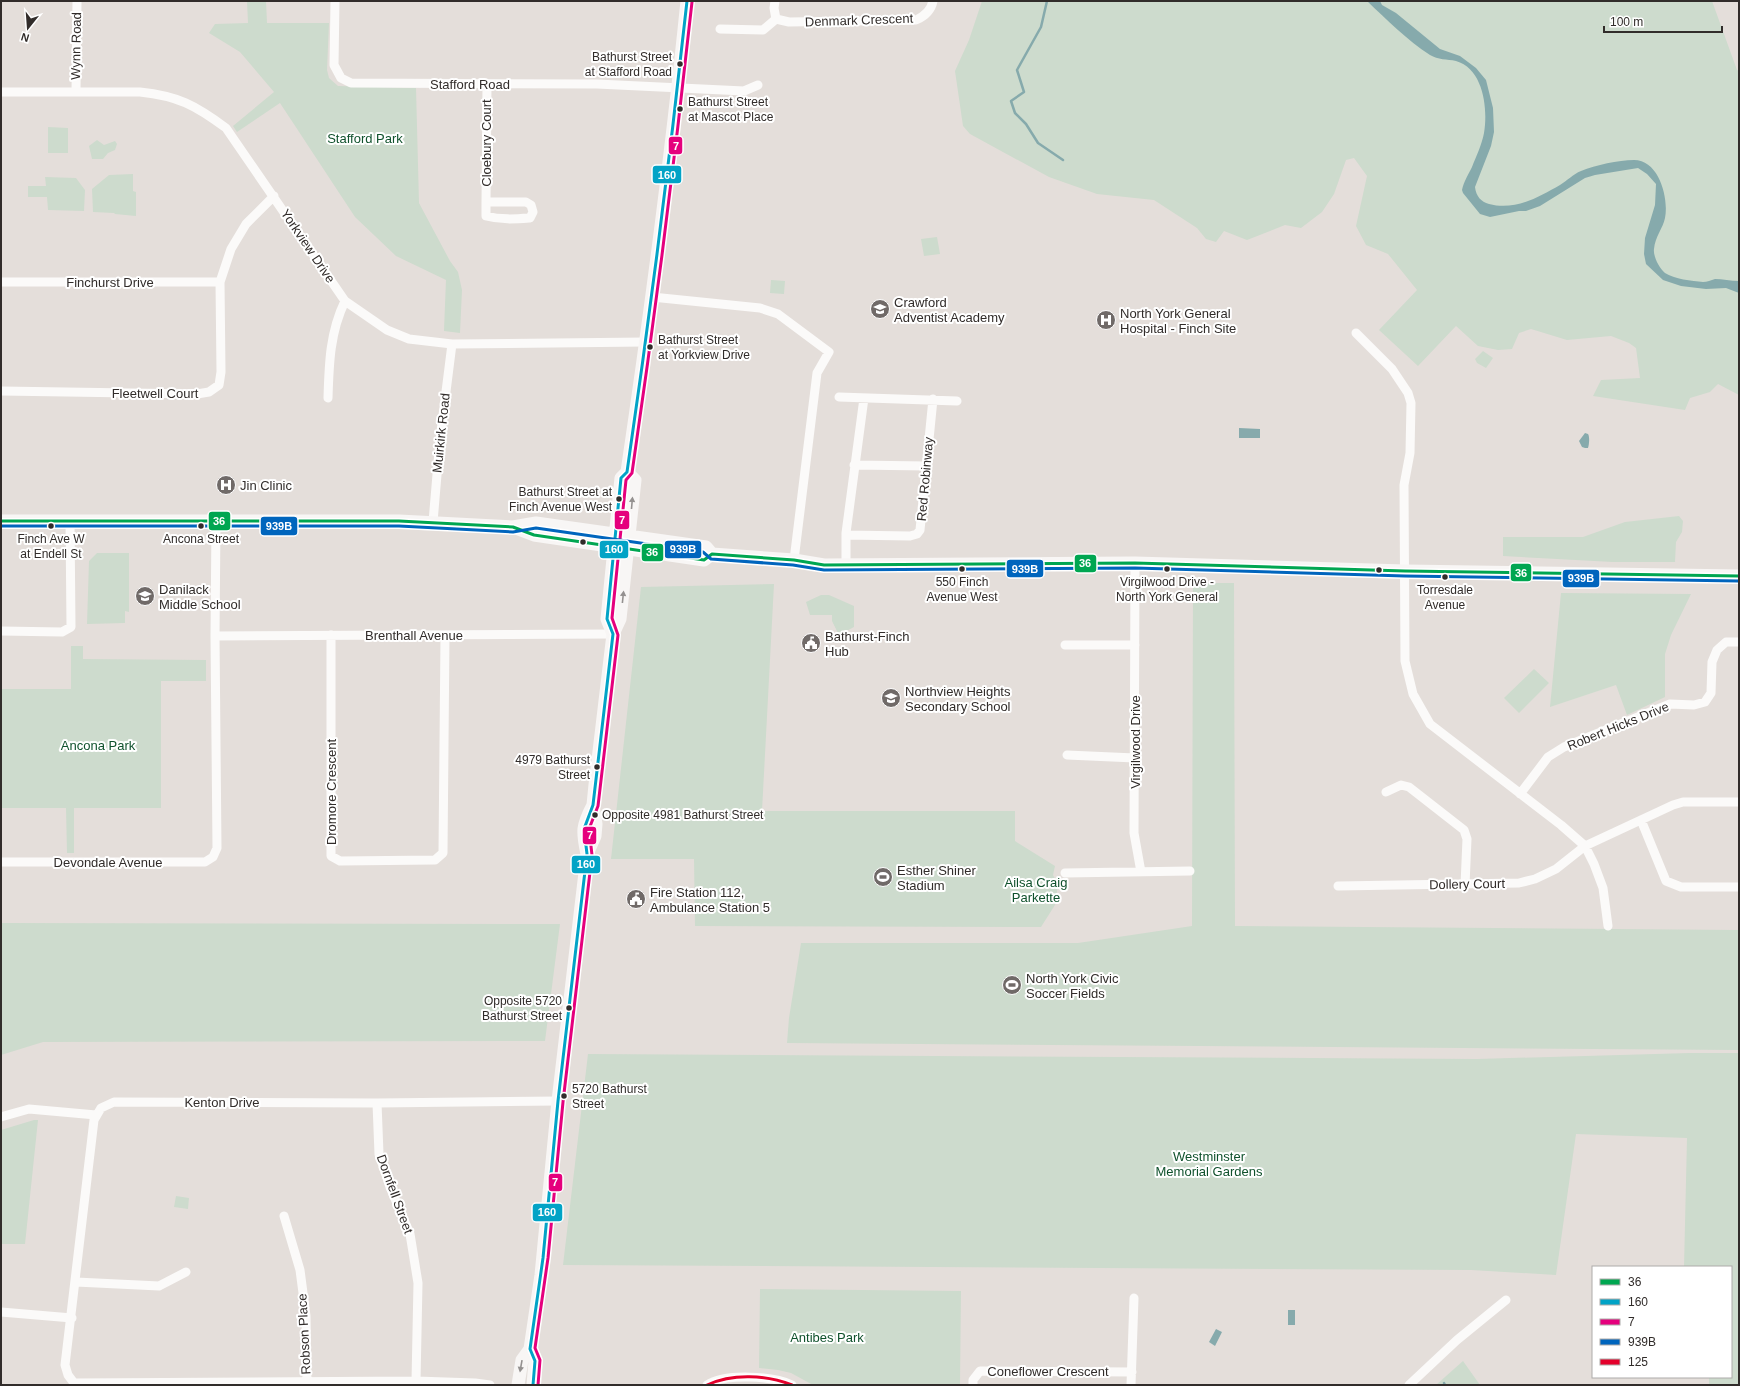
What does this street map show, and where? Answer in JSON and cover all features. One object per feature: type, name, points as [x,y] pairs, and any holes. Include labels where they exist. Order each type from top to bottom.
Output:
[{"type":"main road","points":[[613,634],[607,619],[621,478],[627,472],[652,297],[678,87],[686,1]]},
{"type":"main road","points":[[518,1385],[522,1360],[530,1349],[544,1258],[558,1101],[587,854],[595,833],[596,824],[593,805],[613,634],[620,619],[628,550],[634,480],[627,472]]},
{"type":"main road","points":[[1,521],[433,522],[513,527],[536,523],[614,540],[628,550],[704,560],[712,554],[794,560],[824,565],[1135,563],[1404,571],[1739,576]]},
{"type":"main road","points":[[614,540],[629,536],[706,546],[712,554]]},
{"type":"main road","points":[[530,1349],[535,1361],[533,1385]]},
{"type":"street","name":"Wynn Road","points":[[76,91],[77,1]]},
{"type":"street","name":"Stafford Road","points":[[335,1],[334,65],[341,78],[351,83],[596,84],[744,91],[758,85]]},
{"type":"street","points":[[720,29],[763,30],[776,19],[774,8],[775,1]]},
{"type":"street","name":"Denmark Crescent","points":[[776,19],[789,22],[916,20],[924,16],[932,8],[933,1]]},
{"type":"street","name":"Cloebury Court","points":[[486,202],[526,202],[531,205],[533,212],[530,218],[498,220],[486,216],[486,202],[487,84]]},
{"type":"street","name":"Yorkview Drive","points":[[1,92],[140,92],[181,100],[203,111],[226,128],[345,301],[387,330],[409,339],[452,344],[645,342]]},
{"type":"street","name":"Fleetwell Court","points":[[1,391],[197,394],[209,392],[219,386],[221,372],[220,282],[232,249],[246,224],[274,196]]},
{"type":"street","name":"Finchurst Drive","points":[[1,282],[220,282]]},
{"type":"street","points":[[652,297],[760,308],[778,314],[829,352],[817,373],[794,560]]},
{"type":"street","points":[[328,398],[329,359],[336,322],[345,301]]},
{"type":"street","points":[[1356,333],[1392,369],[1408,393],[1411,403],[1410,453],[1404,484],[1404,571],[1405,661],[1413,694],[1430,724],[1561,825],[1585,846],[1603,888],[1608,926]]},
{"type":"street","name":"Muirkirk Road","points":[[433,522],[440,439],[452,344]]},
{"type":"street","points":[[839,398],[933,399],[957,401]]},
{"type":"street","points":[[846,565],[846,535],[864,398]]},
{"type":"street","name":"Red Robinway","points":[[846,535],[910,536],[917,534],[921,527],[933,399]]},
{"type":"street","points":[[854,465],[927,466]]},
{"type":"street","points":[[1,631],[62,632],[71,627],[70,521]]},
{"type":"street","points":[[215,636],[216,521]]},
{"type":"street","name":"Virgilwood Drive","points":[[1135,563],[1134,833],[1141,872]]},
{"type":"street","name":"Brenthall Avenue","points":[[215,636],[613,634]]},
{"type":"street","name":"Dromore Crescent","points":[[331,635],[331,856],[340,861],[435,860],[443,853],[445,635]]},
{"type":"street","name":"Devondale Avenue","points":[[1,862],[205,862],[213,857],[217,848],[215,636]]},
{"type":"street","name":"Robert Hicks Drive","points":[[1520,794],[1548,757],[1564,747],[1670,704],[1694,705],[1705,702],[1711,693],[1712,662],[1717,650],[1726,642],[1739,642]]},
{"type":"street","points":[[1066,645],[1135,645]]},
{"type":"street","points":[[1067,756],[1135,758]]},
{"type":"street","points":[[1386,792],[1401,785],[1409,787],[1464,830],[1467,839],[1465,885]]},
{"type":"street","name":"Dollery Court","points":[[1338,886],[1519,883],[1535,879],[1556,869],[1585,846],[1683,802],[1739,802]]},
{"type":"street","points":[[1641,820],[1666,881],[1681,887],[1739,887]]},
{"type":"street","points":[[1065,873],[1190,871]]},
{"type":"street","name":"Kenton Drive","points":[[96,1115],[100,1108],[114,1102],[377,1103],[558,1101]]},
{"type":"street","name":"Dornfell Street","points":[[377,1103],[379,1154],[390,1187],[410,1234],[418,1283],[416,1381]]},
{"type":"street","points":[[1,1117],[29,1109],[96,1115],[93,1126],[72,1318],[65,1365],[68,1375],[74,1383],[184,1384],[416,1381],[490,1385]]},
{"type":"street","name":"Robson Place","points":[[284,1216],[301,1278],[306,1316],[307,1382]]},
{"type":"street","points":[[76,1282],[159,1286],[186,1272]]},
{"type":"street","points":[[1131,1385],[1134,1298]]},
{"type":"street","points":[[1408,1385],[1457,1340],[1506,1300]]},
{"type":"street","points":[[1,1312],[72,1318]]},
{"type":"street","name":"Coneflower Crescent","points":[[973,1385],[973,1380],[980,1371],[1132,1372]]},
{"type":"street","points":[[707,1385],[722,1380],[747,1378],[773,1379],[792,1385]]},
{"type":"green space","name":"Stafford Park","points":[[247,1],[266,1],[267,23],[329,23],[327,70],[329,78],[338,86],[416,88],[419,203],[450,261],[458,272],[462,290],[460,333],[444,331],[446,280],[396,256],[355,217],[280,103],[237,132],[233,126],[274,92],[240,52],[209,33],[215,24],[248,23]]},
{"type":"green space","points":[[982,1],[1712,1],[1737,70],[1739,71],[1739,395],[1718,384],[1710,392],[1690,398],[1685,410],[1593,396],[1601,380],[1640,378],[1636,348],[1629,343],[1611,336],[1567,340],[1531,329],[1519,333],[1512,349],[1498,350],[1478,346],[1456,326],[1418,366],[1379,330],[1417,290],[1388,254],[1366,245],[1356,226],[1367,176],[1354,158],[1346,160],[1334,194],[1322,212],[1301,228],[1285,225],[1247,240],[1224,231],[1216,242],[1206,239],[1197,228],[1154,200],[1097,194],[1049,177],[970,134],[963,126],[955,71],[969,40]]},
{"type":"green space","points":[[48,127],[68,128],[68,153],[48,153]]},
{"type":"green space","points":[[97,140],[104,145],[115,141],[117,144],[115,150],[108,153],[103,159],[92,159],[89,146]]},
{"type":"green space","points":[[133,174],[133,191],[136,192],[136,216],[93,212],[92,189],[109,175]]},
{"type":"green space","points":[[45,177],[76,178],[85,190],[84,211],[48,210],[47,197],[28,197],[28,186],[46,186]]},
{"type":"green space","points":[[937,237],[940,254],[924,256],[921,239]]},
{"type":"green space","points":[[771,280],[785,281],[784,294],[770,293]]},
{"type":"green space","points":[[1483,351],[1493,358],[1486,368],[1477,363],[1475,359]]},
{"type":"green space","points":[[1679,516],[1683,521],[1682,532],[1676,542],[1675,562],[1613,562],[1503,556],[1503,537],[1583,537],[1625,522]]},
{"type":"green space","points":[[97,553],[129,553],[129,612],[125,611],[125,623],[87,624],[89,561]]},
{"type":"green space","points":[[1193,583],[1234,583],[1235,926],[1739,930],[1739,1050],[787,1043],[789,1018],[801,943],[1078,943],[1192,926]]},
{"type":"green space","name":"Ailsa Craig Parkette","points":[[774,584],[762,811],[1015,811],[1015,841],[1055,866],[1053,875],[1058,884],[1055,905],[1041,927],[695,926],[694,859],[611,859],[641,587]]},
{"type":"green space","points":[[1561,593],[1691,594],[1671,635],[1665,654],[1665,697],[1627,715],[1616,685],[1550,707]]},
{"type":"green space","points":[[821,595],[829,595],[854,606],[854,627],[839,635],[832,621],[832,615],[810,615],[806,602]]},
{"type":"green space","name":"Ancona Park","points":[[71,646],[83,646],[83,659],[206,660],[206,681],[161,681],[161,808],[74,808],[74,853],[67,853],[66,808],[2,808],[2,689],[71,689]]},
{"type":"green space","points":[[1534,669],[1549,683],[1519,713],[1504,698]]},
{"type":"green space","points":[[1,923],[560,924],[545,1041],[43,1042],[1,1055]]},
{"type":"green space","name":"Westminster Memorial Gardens","points":[[1739,1053],[1739,1385],[1709,1385],[1709,1378],[1732,1378],[1732,1266],[1684,1266],[1687,1138],[1576,1134],[1556,1275],[1471,1270],[563,1265],[588,1054],[1477,1059]]},
{"type":"green space","points":[[38,1120],[25,1244],[1,1244],[1,1130]]},
{"type":"green space","points":[[176,1196],[189,1198],[188,1209],[174,1207]]},
{"type":"green space","name":"Antibes Park","points":[[760,1289],[961,1291],[960,1385],[813,1385],[791,1373],[759,1368]]},
{"type":"green space","points":[[1463,1361],[1480,1385],[1436,1385]]},
{"type":"water","points":[[1367,1],[1380,1],[1382,5],[1396,13],[1440,49],[1460,56],[1476,68],[1486,80],[1493,108],[1494,132],[1491,146],[1475,187],[1476,193],[1481,200],[1489,204],[1499,206],[1508,206],[1526,202],[1544,194],[1581,171],[1607,163],[1634,160],[1643,162],[1650,166],[1656,173],[1664,191],[1666,210],[1665,218],[1654,249],[1655,258],[1661,268],[1669,275],[1689,280],[1703,282],[1715,279],[1739,281],[1739,293],[1726,288],[1706,289],[1681,286],[1663,280],[1646,264],[1644,254],[1645,238],[1655,205],[1656,184],[1647,174],[1638,168],[1585,178],[1540,206],[1526,211],[1490,217],[1480,214],[1462,190],[1479,150],[1484,133],[1484,102],[1478,81],[1473,72],[1465,65],[1456,61],[1433,57],[1413,43]]},
{"type":"water","points":[[1239,428],[1260,429],[1260,438],[1239,438]]},
{"type":"water","points":[[1585,433],[1588,434],[1589,437],[1588,448],[1582,447],[1579,441]]},
{"type":"water","points":[[1288,1310],[1295,1310],[1295,1325],[1288,1325]]},
{"type":"water","points":[[1216,1329],[1222,1332],[1215,1346],[1209,1342]]},
{"type":"waterway","points":[[1047,1],[1041,27],[1017,70],[1024,92],[1011,101],[1015,113],[1026,124],[1038,143],[1063,160]]},
{"type":"transit line","name":"160","points":[[533,1385],[535,1361],[530,1349],[543,1258],[558,1101],[587,854],[584,829],[593,805],[613,634],[607,619],[621,478],[627,472],[644,354],[667,178],[687,1]]},
{"type":"transit line","name":"7","points":[[538,1385],[540,1360],[535,1348],[548,1258],[563,1102],[592,855],[589,829],[598,806],[618,635],[612,618],[626,480],[632,473],[649,355],[672,179],[692,2]]},
{"type":"transit line","name":"36","points":[[1,521],[399,521],[513,527],[534,535],[704,560],[712,554],[794,560],[824,565],[1135,563],[1405,571],[1739,576]]},
{"type":"transit line","name":"939B","points":[[1,526],[399,526],[513,532],[536,528],[703,552],[711,559],[793,565],[824,570],[1135,568],[1405,576],[1739,581]]},
{"type":"transit line","name":"125","points":[[707,1385],[717,1381],[738,1377],[761,1377],[792,1385]]},
{"type":"place","name":"Bathurst Street at Stafford Road","points":[[680,64]]},
{"type":"place","name":"Bathurst Street at Mascot Place","points":[[680,109]]},
{"type":"place","name":"Crawford Adventist Academy","points":[[880,309]]},
{"type":"place","name":"North York General Hospital - Finch Site","points":[[1106,320]]},
{"type":"place","name":"Bathurst Street at Yorkview Drive","points":[[650,347]]},
{"type":"place","name":"Jin Clinic","points":[[226,485]]},
{"type":"place","name":"Bathurst Street at Finch Avenue West","points":[[619,499]]},
{"type":"place","name":"Finch Ave W at Endell St","points":[[51,526]]},
{"type":"place","name":"Ancona Street","points":[[201,526]]},
{"type":"place","name":"550 Finch Avenue West","points":[[962,569]]},
{"type":"place","name":"Virgilwood Drive - North York General","points":[[1167,569]]},
{"type":"place","name":"Torresdale Avenue","points":[[1445,577]]},
{"type":"place","name":"Danilack Middle School","points":[[145,596]]},
{"type":"place","name":"Bathurst-Finch Hub","points":[[811,643]]},
{"type":"place","name":"Northview Heights Secondary School","points":[[891,698]]},
{"type":"place","name":"4979 Bathurst Street","points":[[597,767]]},
{"type":"place","name":"Opposite 4981 Bathurst Street","points":[[595,815]]},
{"type":"place","name":"Esther Shiner Stadium","points":[[883,877]]},
{"type":"place","name":"Fire Station 112, Ambulance Station 5","points":[[636,899]]},
{"type":"place","name":"North York Civic Soccer Fields","points":[[1012,985]]},
{"type":"place","name":"Opposite 5720 Bathurst Street","points":[[569,1008]]},
{"type":"place","name":"5720 Bathurst Street","points":[[564,1096]]}]
